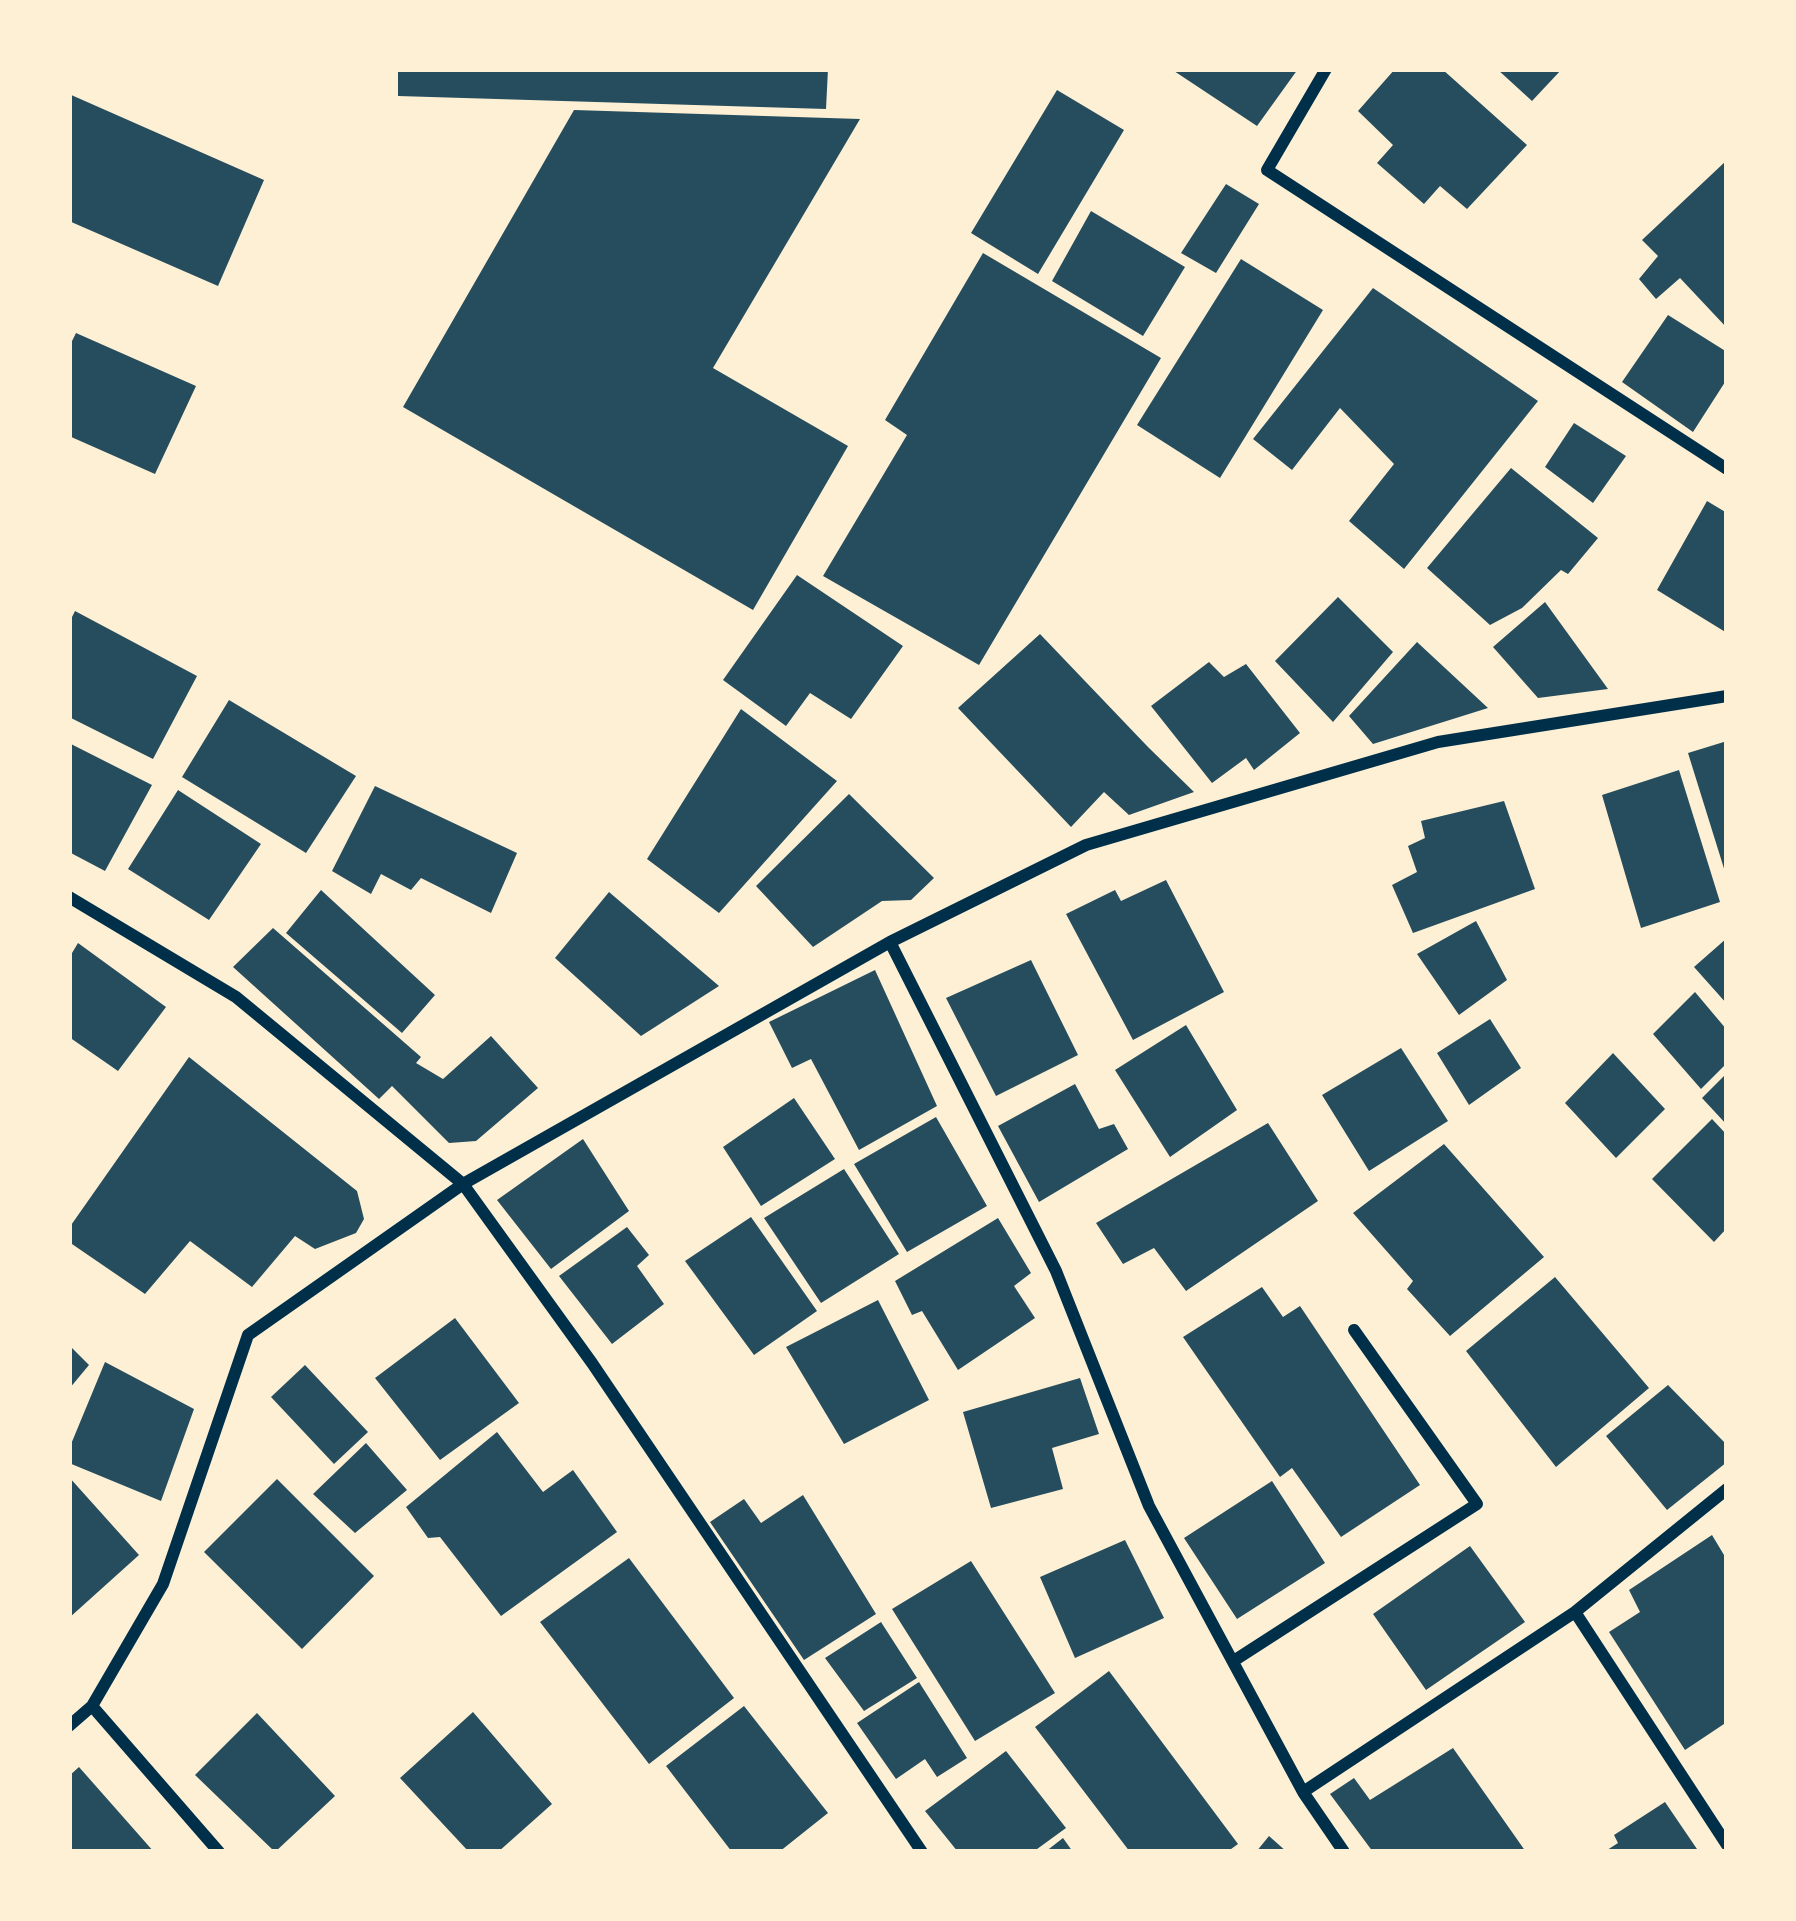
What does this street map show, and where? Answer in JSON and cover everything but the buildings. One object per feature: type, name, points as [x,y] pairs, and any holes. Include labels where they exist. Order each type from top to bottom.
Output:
[{"type":"street","points":[[1326,69],[1267,170],[1727,469]]},
{"type":"street","points":[[69,1726],[92,1706],[163,1584],[248,1335],[464,1184],[890,943],[1085,845],[1438,742],[1727,696]]},
{"type":"street","points":[[69,897],[236,997],[464,1184],[592,1363],[922,1852]]},
{"type":"street","points":[[890,943],[1056,1271],[1149,1506],[1303,1792],[1344,1852]]},
{"type":"street","points":[[1234,1660],[1477,1504],[1354,1330]]},
{"type":"street","points":[[1303,1792],[1575,1612],[1727,1489]]},
{"type":"street","points":[[1575,1612],[1727,1845]]},
{"type":"street","points":[[92,1706],[219,1852]]}]
